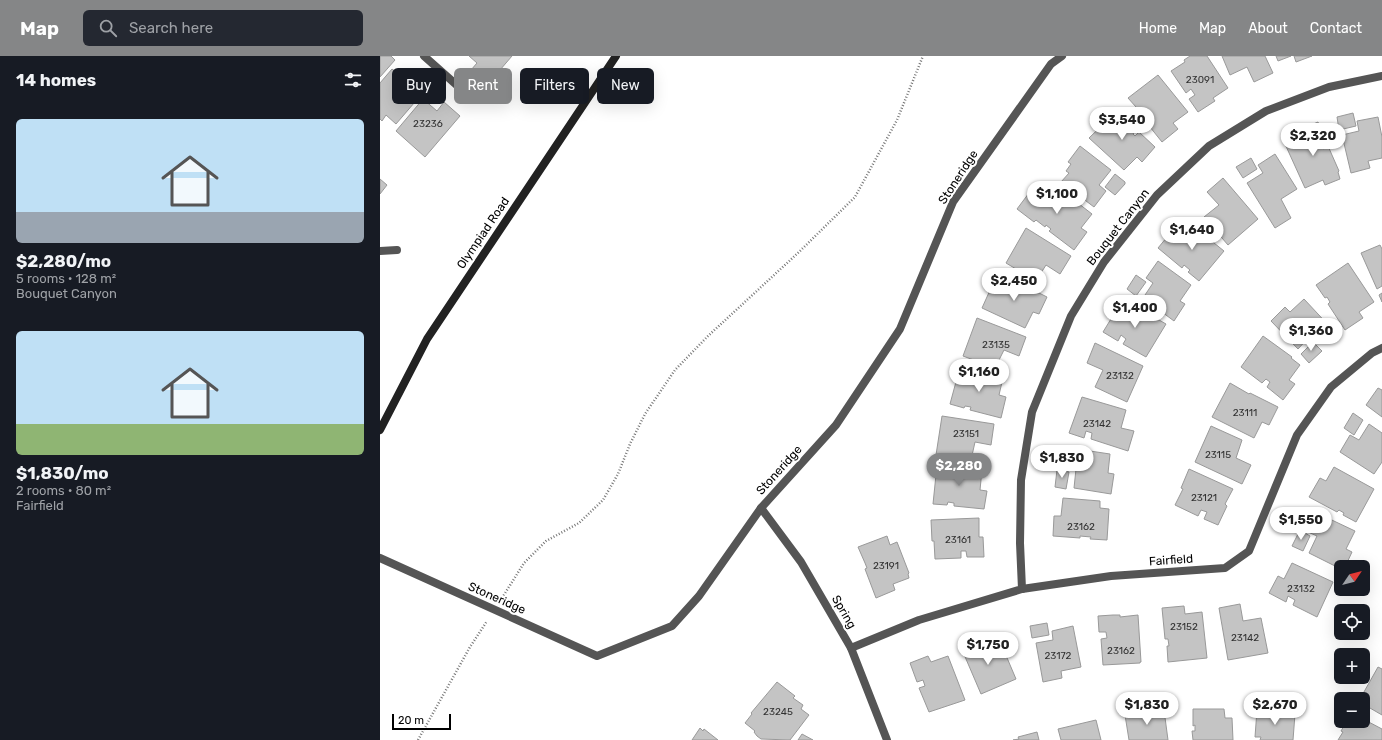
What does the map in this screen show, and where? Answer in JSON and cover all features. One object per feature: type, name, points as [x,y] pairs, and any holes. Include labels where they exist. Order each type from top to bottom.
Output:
[{"type":"main road","name":"Olympiad Road","points":[[380,430],[427,339],[616,56]]},
{"type":"street","points":[[424,56],[454,83]]},
{"type":"street","name":"Stoneridge","points":[[380,558],[597,656],[672,626],[699,596],[761,508],[836,425],[900,328],[953,202],[1051,64],[1062,56]]},
{"type":"street","name":"Bouquet Canyon","points":[[1022,590],[1020,543],[1021,480],[1032,412],[1071,316],[1104,262],[1158,195],[1209,146],[1266,111],[1329,87],[1382,76]]},
{"type":"street","points":[[380,251],[397,250]]},
{"type":"street","name":"Fairfield","points":[[851,648],[919,620],[1022,590],[1111,576],[1225,568],[1249,551],[1297,435],[1332,388],[1372,353],[1382,348]]},
{"type":"street","name":"Spring","points":[[761,508],[801,562],[851,648],[887,740]]},
{"type":"path","points":[[418,740],[470,647],[524,563],[546,541],[579,523],[603,500],[618,474],[630,444],[645,414],[675,370],[708,336],[799,252],[855,197],[897,120],[923,56]]},
{"type":"building","points":[[380,56],[391,56],[395,60],[380,77]]},
{"type":"building","points":[[469,56],[512,56],[502,68],[473,68],[477,63]]},
{"type":"building","points":[[1190,56],[1207,56],[1228,88],[1213,98],[1215,101],[1198,112],[1189,99],[1195,95],[1191,89],[1186,93],[1171,71],[1185,62],[1184,60]]},
{"type":"building","points":[[1222,56],[1265,56],[1273,73],[1254,82],[1247,67],[1230,75]]},
{"type":"building","points":[[1276,56],[1291,56],[1278,61]]},
{"type":"building","points":[[1294,56],[1312,56],[1296,62]]},
{"type":"building","points":[[392,69],[392,104],[413,104],[396,124],[386,115],[382,121],[380,119],[380,83]]},
{"type":"building","points":[[1158,75],[1188,112],[1173,123],[1178,129],[1162,142],[1142,117],[1144,116],[1128,98]]},
{"type":"building","points":[[419,104],[429,104],[437,111],[442,104],[446,104],[460,116],[425,157],[396,131]]},
{"type":"building","points":[[1117,111],[1136,130],[1133,134],[1135,136],[1139,132],[1155,147],[1142,162],[1137,157],[1124,170],[1089,138]]},
{"type":"building","points":[[1353,113],[1356,126],[1339,130],[1337,117]]},
{"type":"building","points":[[1378,117],[1382,137],[1382,158],[1368,161],[1370,168],[1351,173],[1342,135],[1359,131],[1357,121]]},
{"type":"building","points":[[1318,122],[1326,142],[1321,144],[1323,149],[1328,146],[1339,171],[1340,179],[1325,185],[1323,180],[1305,188],[1285,144],[1302,136],[1299,130]]},
{"type":"building","points":[[1080,146],[1111,170],[1099,185],[1106,191],[1094,207],[1061,182],[1069,173],[1066,171],[1071,164],[1068,162]]},
{"type":"building","points":[[1275,154],[1297,189],[1281,199],[1291,218],[1275,228],[1247,183],[1263,173],[1258,165]]},
{"type":"building","points":[[1251,158],[1257,169],[1243,178],[1236,167]]},
{"type":"building","points":[[1115,174],[1125,182],[1125,184],[1115,195],[1105,187]]},
{"type":"building","points":[[1223,178],[1258,219],[1228,245],[1204,217],[1219,205],[1207,192]]},
{"type":"building","points":[[380,179],[387,185],[380,194]]},
{"type":"building","points":[[1056,186],[1092,214],[1081,228],[1087,232],[1074,250],[1049,231],[1051,229],[1046,225],[1045,227],[1036,220],[1034,222],[1017,209],[1032,189],[1046,199]]},
{"type":"building","points":[[1188,222],[1224,251],[1199,281],[1188,272],[1190,270],[1184,265],[1182,268],[1158,248],[1172,231],[1178,235]]},
{"type":"building","points":[[1026,228],[1071,256],[1060,274],[1046,265],[1036,281],[1006,263]]},
{"type":"building","points":[[1380,245],[1382,249],[1382,286],[1377,289],[1361,253]]},
{"type":"building","points":[[1158,261],[1191,285],[1180,301],[1185,304],[1174,321],[1143,298],[1153,283],[1146,278]]},
{"type":"building","points":[[1348,263],[1374,302],[1359,312],[1363,318],[1345,330],[1328,304],[1330,302],[1327,297],[1325,298],[1316,285]]},
{"type":"building","points":[[1000,274],[1024,286],[1022,291],[1026,293],[1029,288],[1047,297],[1039,314],[1033,312],[1025,328],[982,308],[991,288],[993,289]]},
{"type":"building","points":[[1136,275],[1146,282],[1136,296],[1127,289]]},
{"type":"building","points":[[1382,293],[1382,302],[1379,295]]},
{"type":"building","points":[[1304,299],[1332,329],[1317,343],[1310,336],[1298,349],[1271,321],[1285,307],[1290,312]]},
{"type":"building","points":[[1126,301],[1166,324],[1146,357],[1123,344],[1126,339],[1121,335],[1118,341],[1103,332],[1114,314],[1117,316]]},
{"type":"building","points":[[977,318],[1026,337],[1019,356],[1004,350],[995,368],[963,356]]},
{"type":"building","points":[[1263,336],[1292,357],[1291,358],[1300,365],[1289,380],[1295,384],[1283,400],[1267,387],[1270,382],[1266,379],[1262,383],[1241,367]]},
{"type":"building","points":[[1313,342],[1322,351],[1309,363],[1301,354]]},
{"type":"building","points":[[1095,343],[1143,366],[1127,402],[1095,387],[1103,370],[1087,363]]},
{"type":"building","points":[[960,367],[1003,378],[999,395],[1006,397],[1001,418],[970,410],[971,407],[965,406],[964,408],[950,404]]},
{"type":"building","points":[[1230,383],[1249,394],[1250,393],[1278,407],[1269,425],[1262,422],[1254,438],[1212,417]]},
{"type":"building","points":[[1378,388],[1382,390],[1382,417],[1366,405]]},
{"type":"building","points":[[1082,397],[1126,410],[1121,428],[1134,431],[1128,451],[1091,439],[1092,433],[1086,431],[1084,438],[1069,433]]},
{"type":"building","points":[[1353,413],[1363,420],[1354,435],[1344,428]]},
{"type":"building","points":[[942,416],[994,424],[991,445],[975,442],[971,460],[936,455]]},
{"type":"building","points":[[1369,424],[1382,433],[1382,462],[1374,474],[1340,452],[1350,435],[1359,440]]},
{"type":"building","points":[[1211,426],[1242,440],[1236,458],[1251,465],[1242,484],[1195,462]]},
{"type":"building","points":[[1070,448],[1110,454],[1108,473],[1114,474],[1111,494],[1074,488],[1076,469],[1067,468]]},
{"type":"building","points":[[937,465],[982,470],[980,490],[987,491],[984,509],[954,506],[954,503],[948,502],[947,505],[933,504]]},
{"type":"building","points":[[1334,467],[1374,489],[1356,522],[1343,515],[1344,513],[1339,510],[1337,512],[1309,497],[1320,478],[1326,481]]},
{"type":"building","points":[[1189,469],[1233,489],[1225,504],[1227,506],[1218,525],[1204,519],[1207,512],[1201,510],[1198,516],[1175,505],[1183,489],[1181,488]]},
{"type":"building","points":[[1057,470],[1069,472],[1066,489],[1055,487]]},
{"type":"building","points":[[1063,498],[1100,501],[1100,508],[1109,509],[1107,540],[1090,539],[1091,537],[1080,536],[1080,538],[1053,536],[1054,516],[1061,516]]},
{"type":"building","points":[[1317,513],[1355,531],[1346,549],[1352,552],[1348,560],[1334,560],[1334,566],[1309,553],[1317,536],[1308,532]]},
{"type":"building","points":[[979,518],[979,537],[983,537],[984,557],[967,557],[966,551],[961,551],[961,558],[935,559],[931,520]]},
{"type":"building","points":[[1300,530],[1310,536],[1303,551],[1292,546]]},
{"type":"building","points":[[887,536],[890,545],[897,542],[909,573],[909,578],[893,584],[895,590],[876,598],[865,569],[867,568],[858,547]]},
{"type":"building","points":[[1292,563],[1333,582],[1317,617],[1293,605],[1295,600],[1288,596],[1286,602],[1269,593],[1278,576],[1284,579]]},
{"type":"building","points":[[1240,604],[1243,621],[1261,618],[1268,653],[1228,660],[1219,608]]},
{"type":"building","points":[[1184,606],[1185,614],[1202,612],[1207,658],[1168,662],[1167,646],[1169,646],[1168,639],[1165,639],[1162,608]]},
{"type":"building","points":[[1120,615],[1120,617],[1138,615],[1140,663],[1103,665],[1101,639],[1107,638],[1106,632],[1099,632],[1098,616]]},
{"type":"building","points":[[1047,623],[1049,635],[1032,638],[1030,626]]},
{"type":"building","points":[[1073,626],[1081,667],[1061,671],[1062,678],[1043,682],[1036,643],[1053,640],[1052,631]]},
{"type":"building","points":[[980,637],[986,653],[1002,646],[1016,679],[981,694],[960,645]]},
{"type":"building","points":[[928,656],[931,662],[948,656],[965,700],[929,712],[919,688],[925,686],[923,680],[917,682],[910,663]]},
{"type":"building","points":[[1378,667],[1382,669],[1382,715],[1370,708],[1370,692],[1364,692],[1368,684],[1370,684]]},
{"type":"building","points":[[777,682],[795,696],[793,698],[803,705],[801,709],[809,715],[790,740],[761,739],[754,732],[755,731],[745,723],[752,714],[751,713]]},
{"type":"building","points":[[1193,709],[1224,709],[1225,718],[1232,718],[1233,740],[1193,740],[1192,731],[1195,731],[1195,725],[1193,726]]},
{"type":"building","points":[[1164,710],[1168,740],[1129,740],[1125,715]]},
{"type":"building","points":[[1257,710],[1295,714],[1293,740],[1260,740],[1261,737],[1255,737]]},
{"type":"building","points":[[1096,720],[1101,740],[1061,740],[1058,729]]},
{"type":"building","points":[[1370,723],[1382,729],[1382,740],[1338,740],[1343,732],[1341,731],[1343,728],[1370,728]]},
{"type":"building","points":[[700,728],[703,731],[704,729],[718,740],[692,740]]},
{"type":"building","points":[[1037,732],[1039,740],[1013,740],[1019,739],[1018,737]]},
{"type":"building","points":[[802,734],[813,740],[798,740]]}]
